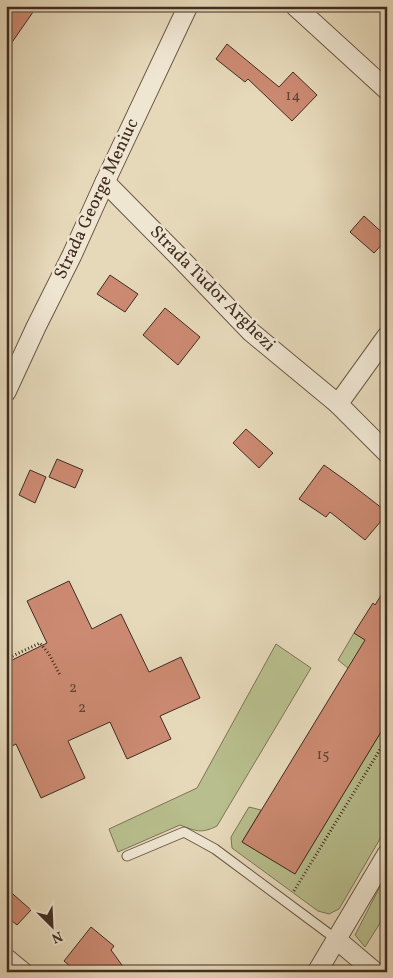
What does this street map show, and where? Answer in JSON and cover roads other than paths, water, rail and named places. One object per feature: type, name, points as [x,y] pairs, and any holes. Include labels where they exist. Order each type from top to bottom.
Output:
[{"type":"street","name":"Strada George Meniuc","points":[[6,392],[188,6]]},
{"type":"street","points":[[295,6],[387,90]]},
{"type":"street","name":"Strada Tudor Arghezi","points":[[105,182],[251,332],[338,404],[387,453]]},
{"type":"street","points":[[338,404],[387,336]]},
{"type":"street","points":[[316,972],[387,854]]},
{"type":"street","points":[[336,939],[375,972]]},
{"type":"street","points":[[6,958],[23,972]]},
{"type":"lane","points":[[127,856],[184,832],[215,849],[336,939]]}]
